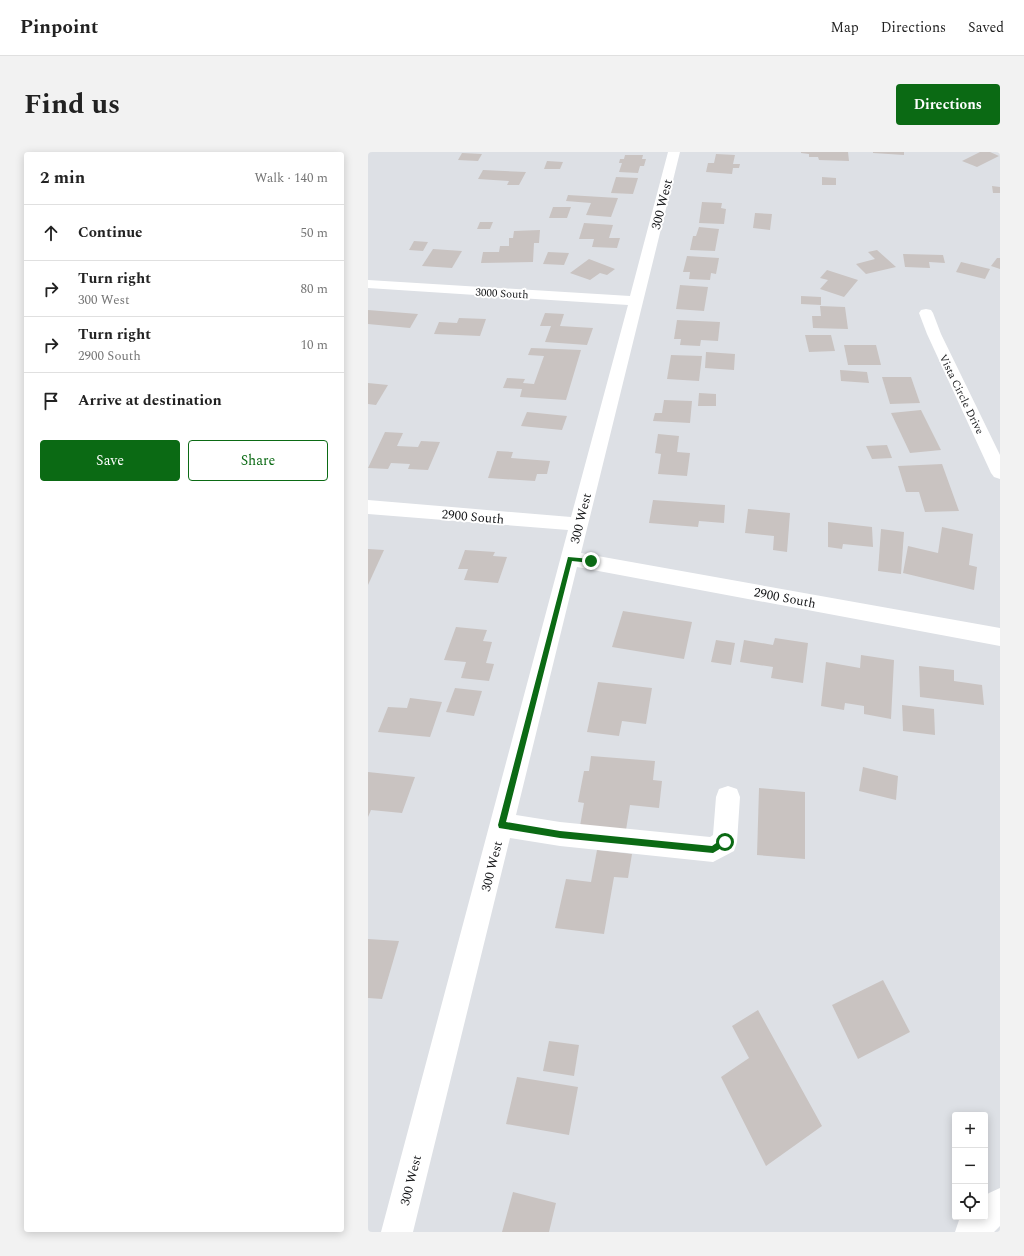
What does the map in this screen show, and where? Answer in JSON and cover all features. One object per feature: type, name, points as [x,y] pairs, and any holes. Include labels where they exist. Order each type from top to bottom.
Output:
[{"type":"street","name":"300 West","points":[[397,1232],[674,152]]},
{"type":"street","name":"3000 South","points":[[368,284],[636,301]]},
{"type":"street","name":"Vista Circle Drive","points":[[926,313],[934,334],[1000,473]]},
{"type":"street","name":"2900 South","points":[[368,508],[578,524]]},
{"type":"street","name":"2900 South","points":[[570,559],[606,564],[1000,637]]},
{"type":"street","points":[[501,825],[560,834],[713,850],[725,842],[728,797]]},
{"type":"street","points":[[971,1232],[1000,1204]]},
{"type":"building","points":[[801,152],[848,152],[849,161],[819,160],[818,157],[809,157],[809,154]]},
{"type":"building","points":[[904,152],[904,155],[873,153]]},
{"type":"building","points":[[980,152],[990,152],[999,156],[977,167],[962,161]]},
{"type":"building","points":[[462,153],[482,154],[478,161],[458,160]]},
{"type":"building","points":[[716,154],[735,155],[733,164],[740,164],[739,168],[733,168],[732,174],[706,172],[708,163],[714,163]]},
{"type":"building","points":[[625,155],[643,155],[642,159],[646,159],[644,166],[640,166],[638,173],[619,172],[622,163],[619,163],[620,159],[624,159]]},
{"type":"building","points":[[547,161],[563,162],[560,169],[544,169]]},
{"type":"building","points":[[483,170],[526,172],[519,185],[507,185],[509,181],[478,179]]},
{"type":"building","points":[[616,177],[638,178],[633,194],[611,193]]},
{"type":"building","points":[[822,177],[836,178],[836,185],[822,185]]},
{"type":"building","points":[[992,186],[1000,187],[1000,193],[993,193]]},
{"type":"building","points":[[568,195],[618,198],[611,217],[586,215],[591,203],[566,201]]},
{"type":"building","points":[[702,202],[722,203],[721,208],[726,209],[724,224],[699,223]]},
{"type":"building","points":[[553,207],[571,207],[567,218],[549,218]]},
{"type":"building","points":[[755,213],[772,214],[770,230],[753,228]]},
{"type":"building","points":[[480,222],[493,222],[490,229],[477,229]]},
{"type":"building","points":[[584,223],[613,225],[609,238],[620,238],[617,248],[592,247],[594,239],[579,239]]},
{"type":"building","points":[[699,227],[719,229],[715,251],[690,250],[693,236],[696,236]]},
{"type":"building","points":[[540,230],[539,243],[534,243],[533,262],[481,263],[483,252],[499,252],[500,246],[509,246],[509,238],[513,238],[514,231]]},
{"type":"building","points":[[414,241],[428,242],[423,251],[409,250]]},
{"type":"building","points":[[433,249],[462,251],[452,268],[422,266]]},
{"type":"building","points":[[877,250],[896,267],[866,274],[856,264],[875,259],[868,252]]},
{"type":"building","points":[[548,252],[569,253],[564,265],[543,264]]},
{"type":"building","points":[[903,254],[943,255],[945,263],[929,262],[930,268],[905,267]]},
{"type":"building","points":[[687,256],[719,258],[716,274],[711,273],[710,280],[689,279],[690,272],[683,272]]},
{"type":"building","points":[[997,258],[1000,258],[1000,269],[991,266]]},
{"type":"building","points":[[589,259],[615,269],[607,275],[600,273],[590,280],[570,273]]},
{"type":"building","points":[[961,262],[990,269],[985,279],[956,272]]},
{"type":"building","points":[[827,270],[858,280],[844,297],[820,289],[828,280],[820,278]]},
{"type":"building","points":[[680,285],[708,287],[704,311],[676,309]]},
{"type":"building","points":[[801,296],[821,297],[821,305],[801,304]]},
{"type":"building","points":[[820,306],[845,307],[848,329],[813,328],[812,316],[821,316]]},
{"type":"building","points":[[368,310],[418,314],[410,328],[368,324]]},
{"type":"building","points":[[545,313],[564,314],[560,326],[593,328],[587,345],[545,342],[551,326],[540,326]]},
{"type":"building","points":[[459,318],[486,319],[480,336],[434,334],[439,322],[457,323]]},
{"type":"building","points":[[677,320],[720,322],[718,341],[701,340],[700,346],[680,345],[681,339],[674,339]]},
{"type":"building","points":[[805,335],[831,335],[835,351],[809,352]]},
{"type":"building","points":[[844,345],[876,345],[881,365],[848,365]]},
{"type":"building","points":[[531,348],[581,350],[566,400],[520,397],[522,389],[503,388],[507,378],[525,379],[523,383],[534,384],[544,356],[528,355]]},
{"type":"building","points":[[706,352],[735,354],[734,370],[705,368]]},
{"type":"building","points":[[671,355],[702,356],[699,381],[667,379]]},
{"type":"building","points":[[840,370],[867,372],[869,383],[841,381]]},
{"type":"building","points":[[882,377],[911,377],[920,403],[890,404]]},
{"type":"building","points":[[368,383],[388,385],[376,405],[368,404]]},
{"type":"building","points":[[699,393],[716,394],[716,406],[698,406]]},
{"type":"building","points":[[664,400],[692,401],[690,423],[653,421],[655,413],[662,413]]},
{"type":"building","points":[[921,410],[941,450],[910,453],[891,413]]},
{"type":"building","points":[[527,412],[567,416],[562,430],[521,426]]},
{"type":"building","points":[[385,432],[403,433],[397,446],[418,447],[421,441],[440,442],[428,470],[408,469],[410,464],[391,463],[388,469],[368,468]]},
{"type":"building","points":[[658,434],[679,436],[677,452],[690,453],[687,476],[658,474],[661,454],[655,453]]},
{"type":"building","points":[[887,445],[892,458],[872,459],[866,446]]},
{"type":"building","points":[[497,451],[513,452],[511,458],[550,461],[547,474],[537,474],[535,481],[488,478]]},
{"type":"building","points":[[942,464],[959,511],[925,512],[919,492],[906,492],[898,466]]},
{"type":"building","points":[[653,500],[725,505],[724,523],[699,521],[698,527],[649,523]]},
{"type":"building","points":[[748,509],[790,513],[787,552],[773,550],[774,536],[745,533]]},
{"type":"building","points":[[828,522],[872,527],[873,547],[843,544],[842,549],[828,547]]},
{"type":"building","points":[[942,527],[973,534],[969,565],[977,567],[974,590],[903,573],[908,546],[938,553]]},
{"type":"building","points":[[881,529],[904,532],[901,574],[878,571]]},
{"type":"building","points":[[368,549],[384,550],[368,585]]},
{"type":"building","points":[[465,550],[495,552],[493,556],[507,557],[498,583],[464,580],[468,569],[458,569]]},
{"type":"building","points":[[623,611],[692,622],[684,659],[612,647]]},
{"type":"building","points":[[456,627],[487,630],[483,641],[492,642],[486,663],[494,664],[489,681],[461,678],[466,662],[444,660]]},
{"type":"building","points":[[775,638],[808,643],[803,683],[771,678],[773,667],[740,662],[744,640],[773,645]]},
{"type":"building","points":[[716,640],[735,643],[731,665],[711,662]]},
{"type":"building","points":[[861,655],[894,660],[891,719],[864,714],[864,706],[845,703],[844,710],[821,706],[826,662],[860,668]]},
{"type":"building","points":[[919,666],[954,670],[954,681],[982,685],[984,705],[920,697]]},
{"type":"building","points":[[598,682],[652,688],[646,724],[622,721],[619,736],[587,732]]},
{"type":"building","points":[[455,688],[482,691],[474,716],[446,712]]},
{"type":"building","points":[[410,698],[442,702],[430,737],[378,732],[388,707],[407,708]]},
{"type":"building","points":[[902,705],[934,709],[935,735],[903,731]]},
{"type":"building","points":[[591,756],[655,761],[653,780],[662,781],[659,808],[630,805],[626,830],[580,826],[584,803],[578,802],[584,771],[589,771]]},
{"type":"building","points":[[863,767],[898,776],[896,800],[859,791]]},
{"type":"building","points":[[368,772],[415,777],[402,813],[371,810],[368,817]]},
{"type":"building","points":[[759,788],[805,792],[805,859],[757,855]]},
{"type":"building","points":[[597,850],[632,854],[628,878],[614,877],[604,934],[555,928],[566,879],[591,882]]},
{"type":"building","points":[[368,939],[399,941],[382,999],[368,998]]},
{"type":"building","points":[[883,980],[910,1032],[858,1059],[832,1005]]},
{"type":"building","points":[[758,1010],[822,1126],[766,1166],[721,1077],[749,1058],[732,1026]]},
{"type":"building","points":[[549,1041],[579,1045],[574,1076],[543,1071]]},
{"type":"building","points":[[517,1077],[578,1087],[569,1135],[506,1124]]},
{"type":"building","points":[[513,1192],[556,1203],[549,1232],[502,1232]]},
{"type":"route","points":[[591,561],[570,559],[501,825],[560,834],[713,850],[725,842]]}]
